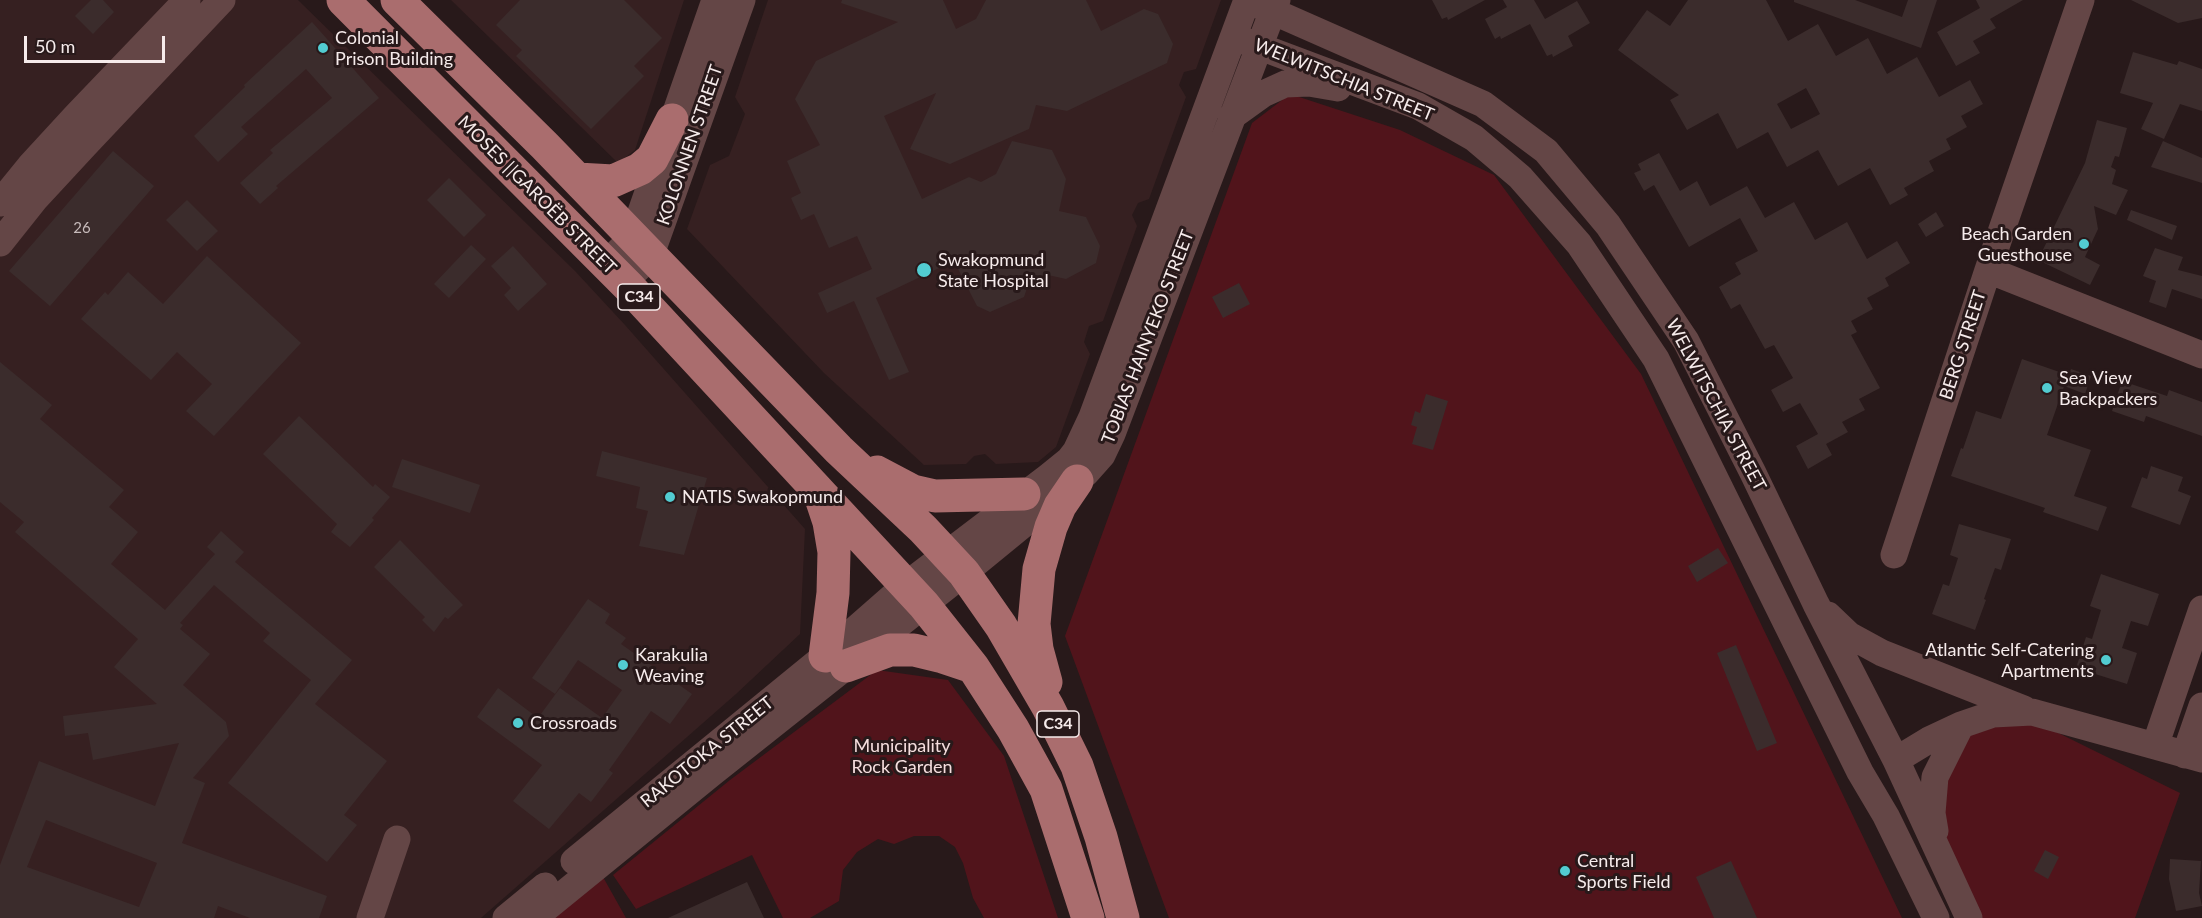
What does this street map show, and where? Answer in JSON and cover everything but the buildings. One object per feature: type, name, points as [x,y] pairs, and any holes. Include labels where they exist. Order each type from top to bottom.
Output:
[{"type":"main road","name":"MOSES ǁGAROËB STREET","points":[[343,0],[615,273],[915,595]]},
{"type":"main road","name":"MOSES ǁGAROËB STREET","points":[[397,0],[577,179],[839,450],[923,529],[955,564]]},
{"type":"main road","points":[[577,179],[613,181],[640,170],[652,159],[672,120]]},
{"type":"main road","points":[[839,450],[891,481],[913,491],[935,495],[1024,494]]},
{"type":"main road","points":[[1059,728],[1037,649],[1035,615],[1039,569],[1051,527],[1060,506],[1077,481]]},
{"type":"main road","points":[[821,496],[829,522],[834,552],[835,661],[890,650],[914,650],[973,667]]},
{"type":"main road","name":"C34","points":[[955,564],[1001,626],[1059,728],[1077,766],[1098,827],[1123,918]]},
{"type":"main road","name":"C34","points":[[915,595],[973,667],[1013,729],[1046,789],[1088,918]]},
{"type":"street","points":[[0,203],[76,116],[187,0]]},
{"type":"street","points":[[0,243],[35,199],[222,0]]},
{"type":"street","name":"KOLONNEN STREET","points":[[641,247],[672,120],[715,0]]},
{"type":"street","name":"KOLONNEN STREET","points":[[615,273],[641,247],[742,0]]},
{"type":"street","name":"WELWITSCHIA STREET","points":[[1247,0],[1275,5],[1483,104],[1546,151],[1608,225],[1686,341],[1896,760],[1969,918]]},
{"type":"street","name":"TOBIAS HAINYEKO STREET","points":[[955,564],[1024,494],[1069,460],[1083,439],[1247,0]]},
{"type":"street","name":"BERG STREET","points":[[1894,555],[1988,270],[2081,0]]},
{"type":"street","name":"TOBIAS HAINYEKO STREET","points":[[915,595],[955,564],[1077,481],[1102,455],[1113,434],[1275,5]]},
{"type":"street","name":"WELWITSCHIA STREET","points":[[1233,37],[1260,45],[1360,86],[1418,106],[1473,138],[1520,177],[1579,244],[1656,359],[1860,772],[1886,816],[1936,918]]},
{"type":"street","points":[[1231,117],[1263,94],[1285,84],[1309,83],[1341,88],[1360,86]]},
{"type":"street","points":[[1988,270],[2202,355]]},
{"type":"street","name":"RAKOTOKA STREET","points":[[534,918],[915,595]]},
{"type":"street","points":[[1816,604],[1849,635],[1882,653],[2032,712],[2194,757],[2202,706]]},
{"type":"street","points":[[2155,746],[2202,609]]},
{"type":"street","name":"RAKOTOKA STREET","points":[[506,918],[835,661]]},
{"type":"street","points":[[1886,816],[1896,760],[1929,740],[1961,725],[1993,714],[2032,712]]},
{"type":"street","points":[[1940,857],[1932,813],[1935,777],[1961,725]]},
{"type":"street","points":[[1840,729],[1866,749],[1896,760]]},
{"type":"street","points":[[370,918],[397,839]]},
{"type":"shaded area","points":[[0,0],[298,0],[575,271],[805,529],[800,634],[736,694],[481,918],[0,918]]},
{"type":"shaded area","points":[[451,0],[684,0],[635,150],[618,163]]},
{"type":"shaded area","name":"Swakopmund State Hospital","points":[[768,0],[1221,0],[1196,69],[1184,72],[1179,85],[1186,97],[1149,199],[1138,203],[1132,215],[1137,226],[1103,321],[1089,326],[1084,342],[1090,354],[1056,447],[1038,462],[996,464],[985,454],[974,456],[966,464],[924,465],[824,373],[687,229],[710,165],[729,156],[745,114],[735,97]]},
{"type":"green space","points":[[1290,94],[1400,130],[1494,175],[1641,374],[1902,918],[1169,918],[1065,636],[1252,123]]},
{"type":"green space","name":"Municipality Rock Garden","points":[[877,670],[948,680],[1004,756],[1058,918],[984,918],[973,898],[963,863],[955,847],[939,836],[914,836],[894,844],[878,839],[857,852],[843,870],[839,901],[810,918],[783,918],[752,855],[636,909],[613,875],[730,780]]},
{"type":"green space","points":[[2034,721],[2180,793],[2135,918],[1979,918],[1949,856],[1943,827],[1943,775],[1968,733],[1998,722]]},
{"type":"green space","points":[[603,877],[626,918],[554,918]]},
{"type":"place","name":"Colonial Prison Building","points":[[323,48]]},
{"type":"place","name":"Beach Garden Guesthouse","points":[[2084,244]]},
{"type":"place","name":"Swakopmund State Hospital","points":[[924,270]]},
{"type":"place","name":"Sea View Backpackers","points":[[2047,388]]},
{"type":"place","name":"NATIS Swakopmund","points":[[670,497]]},
{"type":"place","name":"Atlantic Self-Catering Apartments","points":[[2106,660]]},
{"type":"place","name":"Karakulia Weaving","points":[[623,665]]},
{"type":"place","name":"Crossroads","points":[[518,723]]},
{"type":"place","name":"Central Sports Field","points":[[1565,871]]}]
